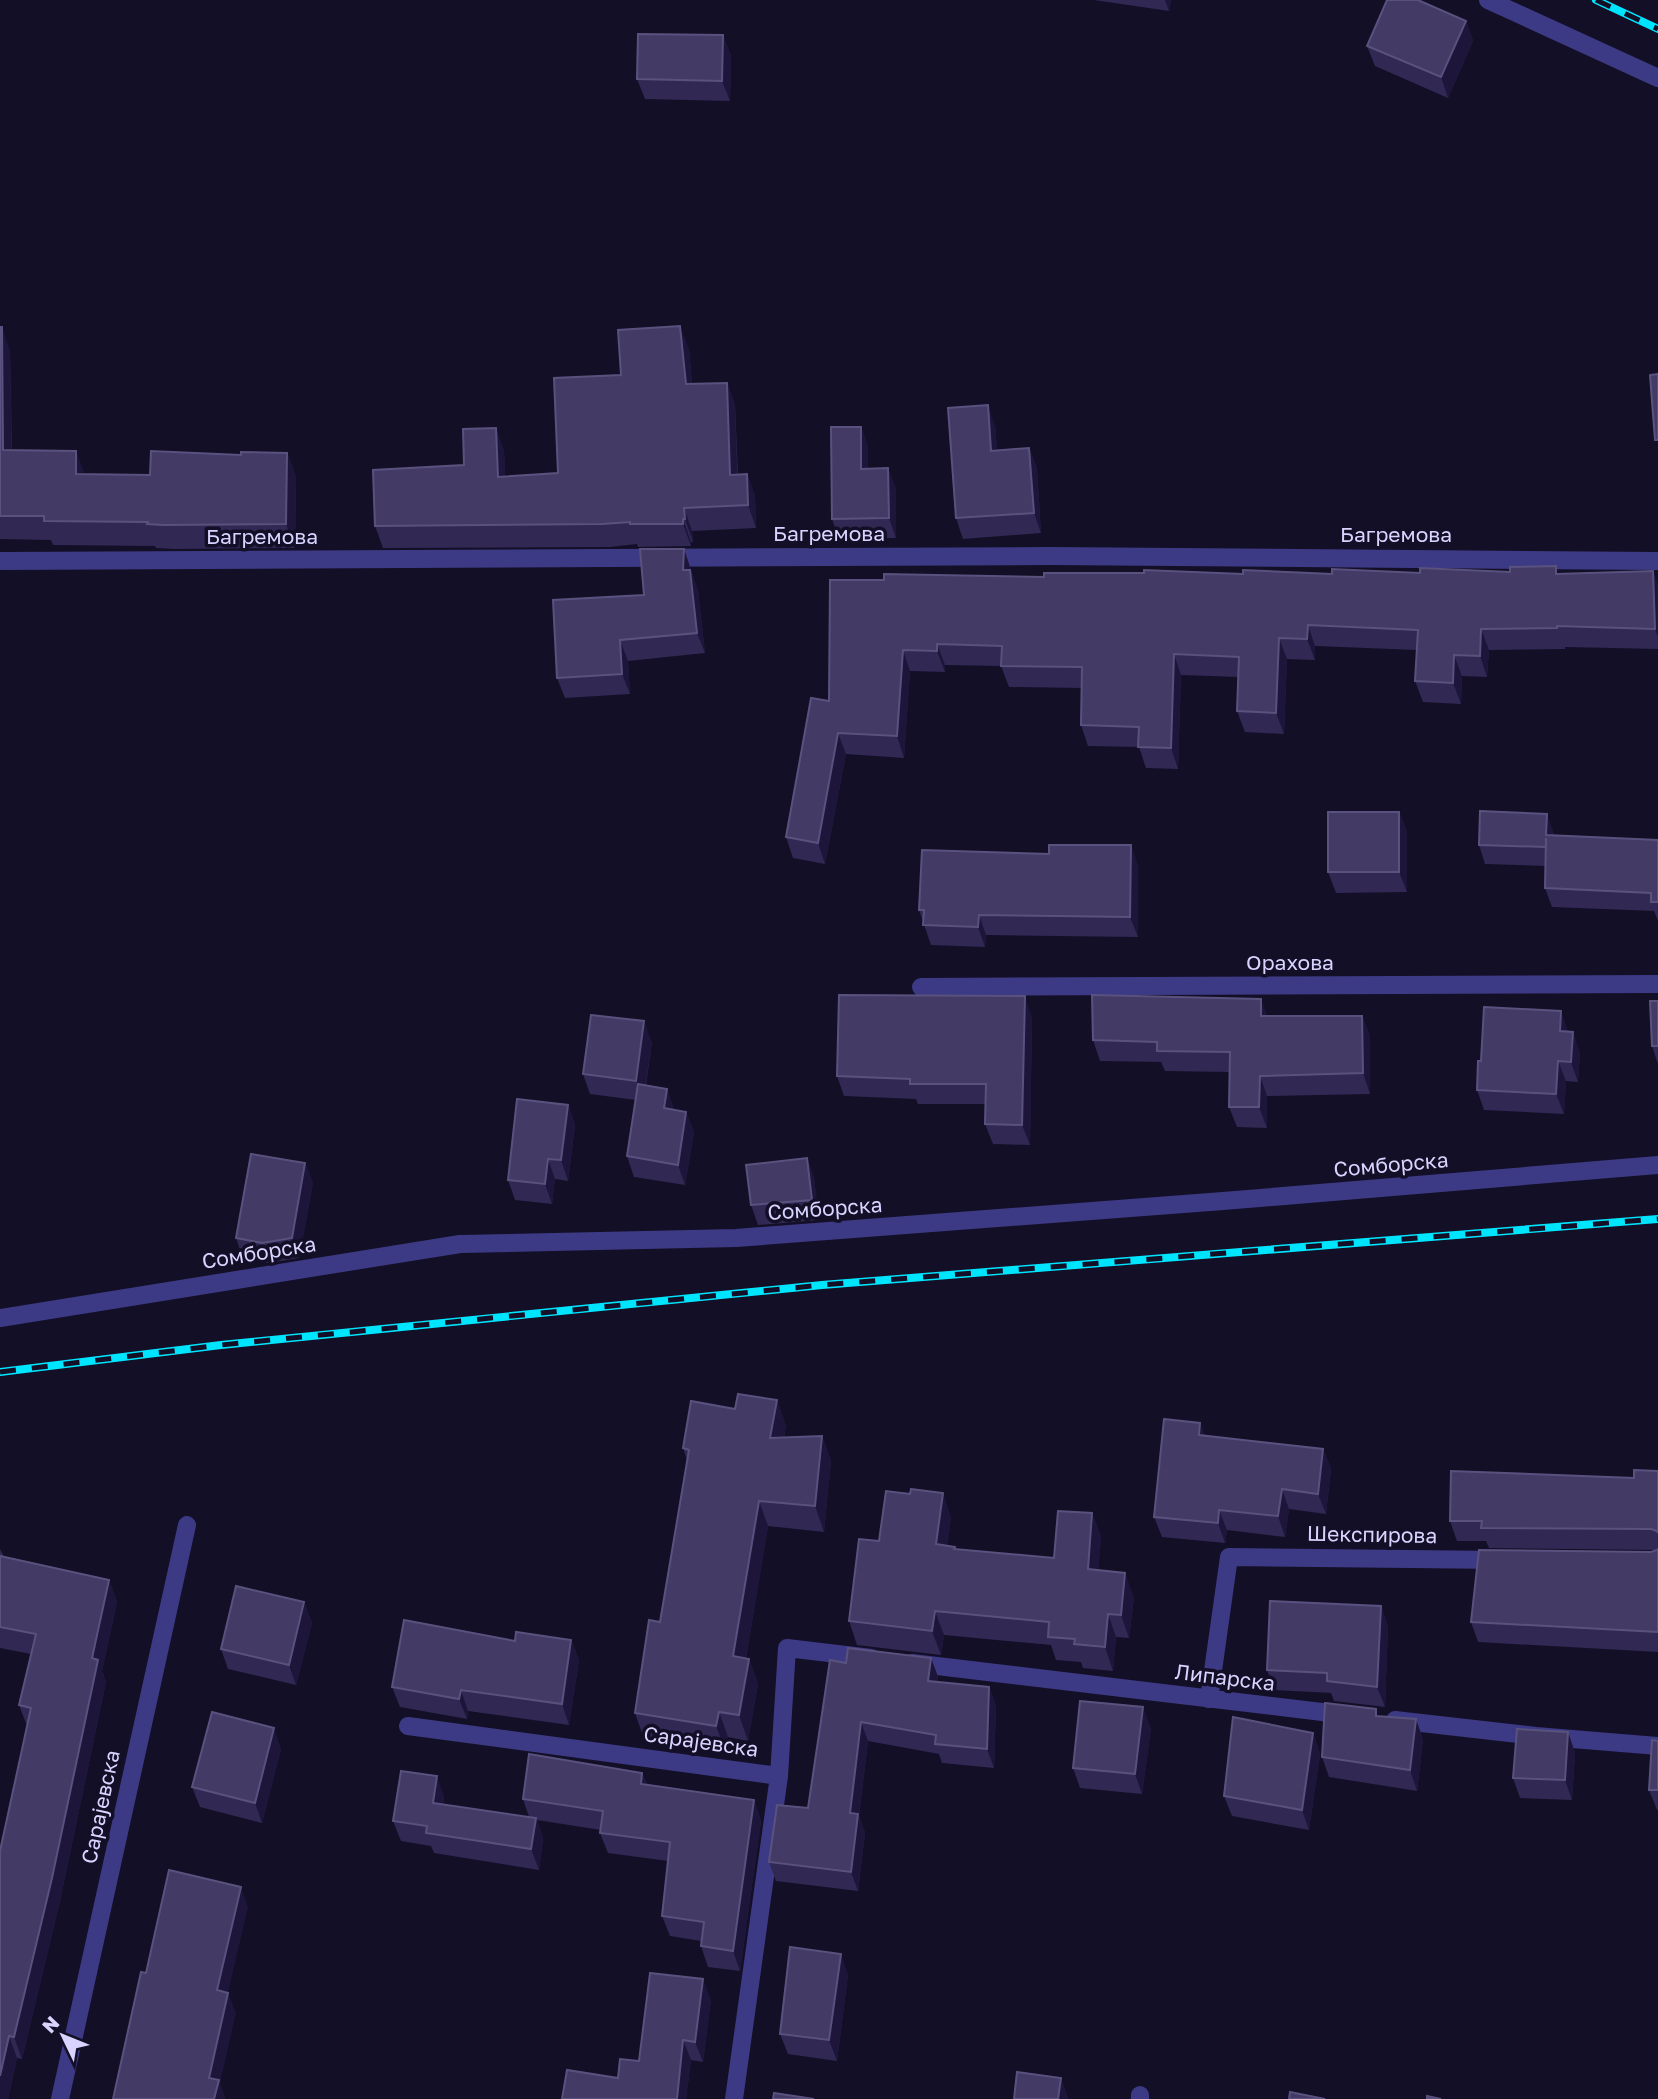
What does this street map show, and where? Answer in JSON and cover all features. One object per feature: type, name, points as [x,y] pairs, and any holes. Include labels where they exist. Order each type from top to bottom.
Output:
[{"type":"street","points":[[1488,0],[1658,78]]},
{"type":"street","name":"Багремова","points":[[0,561],[1062,556],[1658,561]]},
{"type":"street","name":"Орахова","points":[[922,987],[1658,984]]},
{"type":"street","name":"Сомборска","points":[[0,1318],[460,1244],[736,1238],[1658,1165]]},
{"type":"street","name":"Сарајевска","points":[[60,2099],[187,1525]]},
{"type":"street","name":"Шекспирова","points":[[1209,1699],[1229,1557],[1520,1560]]},
{"type":"street","name":"Сарајевска","points":[[734,2099],[779,1776],[787,1648]]},
{"type":"street","name":"Липарска","points":[[787,1648],[1365,1717],[1658,1746]]},
{"type":"street","name":"Сарајевска","points":[[408,1726],[779,1776]]},
{"type":"building","points":[[1387,0],[1418,0],[1466,21],[1441,77],[1367,46]]},
{"type":"building","points":[[638,34],[723,35],[722,81],[637,79]]},
{"type":"building","points":[[680,326],[686,384],[727,383],[730,475],[747,474],[748,505],[684,508],[683,524],[630,522],[375,526],[373,470],[464,465],[463,429],[496,428],[498,477],[558,473],[554,378],[621,375],[618,330]]},
{"type":"building","points":[[0,327],[3,450],[76,451],[76,474],[150,475],[151,451],[241,455],[241,452],[287,453],[286,524],[164,525],[147,524],[148,522],[44,521],[44,516],[0,516]]},
{"type":"building","points":[[1658,374],[1658,440],[1655,440],[1650,375]]},
{"type":"building","points":[[988,405],[991,451],[1029,448],[1034,513],[956,518],[948,408]]},
{"type":"building","points":[[831,427],[861,427],[861,469],[888,468],[889,518],[832,519]]},
{"type":"building","points":[[640,549],[684,549],[683,570],[690,570],[697,633],[620,640],[622,674],[557,678],[553,600],[644,595]]},
{"type":"building","points":[[1556,566],[1556,574],[1653,571],[1655,629],[1557,626],[1481,629],[1480,656],[1454,655],[1453,683],[1415,681],[1418,630],[1308,625],[1307,639],[1279,638],[1276,713],[1237,711],[1239,657],[1174,654],[1171,748],[1138,747],[1139,727],[1081,725],[1082,667],[1001,666],[1002,646],[937,644],[937,651],[903,650],[897,736],[838,733],[818,843],[786,837],[811,698],[829,701],[830,580],[884,580],[884,574],[1044,577],[1044,573],[1144,573],[1144,570],[1243,574],[1243,570],[1332,574],[1332,569],[1420,573],[1420,568],[1510,572],[1510,567]]},
{"type":"building","points":[[1480,811],[1547,814],[1546,835],[1658,840],[1658,902],[1651,902],[1651,893],[1545,888],[1546,847],[1479,845]]},
{"type":"building","points":[[1328,812],[1399,812],[1399,872],[1328,872]]},
{"type":"building","points":[[1049,845],[1131,845],[1130,917],[979,915],[978,927],[923,925],[924,910],[919,910],[922,850],[1049,854]]},
{"type":"building","points":[[839,995],[1025,996],[1022,1125],[985,1124],[986,1084],[910,1084],[910,1079],[837,1076]]},
{"type":"building","points":[[1092,995],[1261,999],[1261,1016],[1362,1016],[1363,1073],[1260,1076],[1259,1107],[1229,1107],[1230,1052],[1157,1051],[1157,1042],[1093,1040]]},
{"type":"building","points":[[1650,1001],[1658,1001],[1658,1046],[1652,1046]]},
{"type":"building","points":[[1484,1007],[1561,1011],[1560,1031],[1573,1032],[1571,1062],[1558,1061],[1556,1094],[1477,1090]]},
{"type":"building","points":[[591,1015],[644,1021],[636,1081],[583,1074]]},
{"type":"building","points":[[638,1084],[667,1089],[664,1108],[686,1112],[678,1165],[627,1156]]},
{"type":"building","points":[[517,1099],[568,1105],[561,1160],[548,1159],[545,1184],[508,1180]]},
{"type":"building","points":[[251,1154],[305,1163],[292,1238],[262,1243],[236,1238]]},
{"type":"building","points":[[807,1158],[812,1200],[751,1205],[746,1165]]},
{"type":"building","points":[[738,1394],[777,1400],[770,1438],[822,1436],[815,1506],[759,1501],[733,1656],[749,1659],[739,1715],[719,1712],[716,1726],[635,1713],[649,1620],[660,1622],[689,1450],[683,1448],[691,1401],[735,1409]]},
{"type":"building","points":[[1164,1419],[1200,1423],[1199,1435],[1323,1449],[1318,1494],[1282,1489],[1278,1516],[1219,1510],[1218,1523],[1154,1517]]},
{"type":"building","points":[[1634,1470],[1658,1471],[1658,1533],[1651,1529],[1481,1528],[1482,1521],[1450,1521],[1451,1471],[1634,1478]]},
{"type":"building","points":[[911,1489],[943,1493],[936,1544],[955,1547],[954,1549],[1054,1558],[1058,1511],[1092,1513],[1088,1569],[1125,1573],[1121,1615],[1108,1614],[1105,1647],[1074,1644],[1075,1639],[1048,1637],[1049,1622],[935,1611],[932,1631],[849,1621],[859,1539],[879,1541],[886,1491],[910,1494]]},
{"type":"building","points":[[1658,1549],[1658,1632],[1471,1622],[1479,1550],[1651,1552]]},
{"type":"building","points":[[0,1556],[109,1580],[92,1658],[98,1660],[52,1878],[14,2037],[9,2036],[0,2076],[0,1851],[31,1708],[19,1705],[36,1634],[0,1627]]},
{"type":"building","points":[[236,1586],[304,1602],[289,1665],[221,1649]]},
{"type":"building","points":[[1270,1601],[1381,1606],[1377,1687],[1327,1681],[1327,1673],[1267,1670]]},
{"type":"building","points":[[404,1620],[515,1641],[516,1632],[571,1640],[562,1704],[461,1690],[459,1699],[392,1687]]},
{"type":"building","points":[[848,1648],[931,1658],[928,1681],[989,1687],[987,1749],[935,1744],[936,1735],[861,1722],[850,1813],[858,1814],[851,1872],[769,1862],[777,1805],[808,1808],[830,1660],[846,1663]]},
{"type":"building","points":[[1080,1701],[1143,1707],[1135,1774],[1073,1768]]},
{"type":"building","points":[[1325,1703],[1376,1709],[1376,1716],[1416,1719],[1410,1770],[1322,1757]]},
{"type":"building","points":[[212,1712],[274,1728],[255,1803],[192,1787]]},
{"type":"building","points":[[1233,1717],[1313,1733],[1302,1810],[1224,1796]]},
{"type":"building","points":[[1517,1729],[1568,1732],[1565,1780],[1513,1778]]},
{"type":"building","points":[[1652,1740],[1658,1741],[1658,1790],[1649,1790]]},
{"type":"building","points":[[529,1754],[642,1773],[641,1784],[754,1800],[733,1951],[701,1946],[704,1922],[662,1916],[670,1842],[600,1833],[603,1811],[523,1799]]},
{"type":"building","points":[[401,1771],[437,1776],[433,1803],[536,1818],[531,1849],[426,1833],[427,1826],[393,1821]]},
{"type":"building","points":[[169,1870],[241,1887],[217,1990],[228,1993],[209,2078],[219,2080],[214,2099],[113,2099],[141,1972],[146,1973]]},
{"type":"building","points":[[790,1947],[841,1954],[829,2040],[780,2034]]},
{"type":"building","points":[[650,1973],[703,1979],[695,2042],[683,2040],[677,2099],[562,2099],[567,2070],[618,2078],[620,2059],[639,2061]]},
{"type":"building","points":[[1017,2072],[1061,2078],[1058,2099],[1014,2099]]},
{"type":"building","points":[[1290,2092],[1325,2099],[1289,2099]]},
{"type":"building","points":[[774,2093],[814,2099],[773,2099]]},
{"type":"railway","points":[[1596,0],[1658,29]]},
{"type":"railway","points":[[0,1372],[221,1345],[822,1285],[1658,1219]]}]
